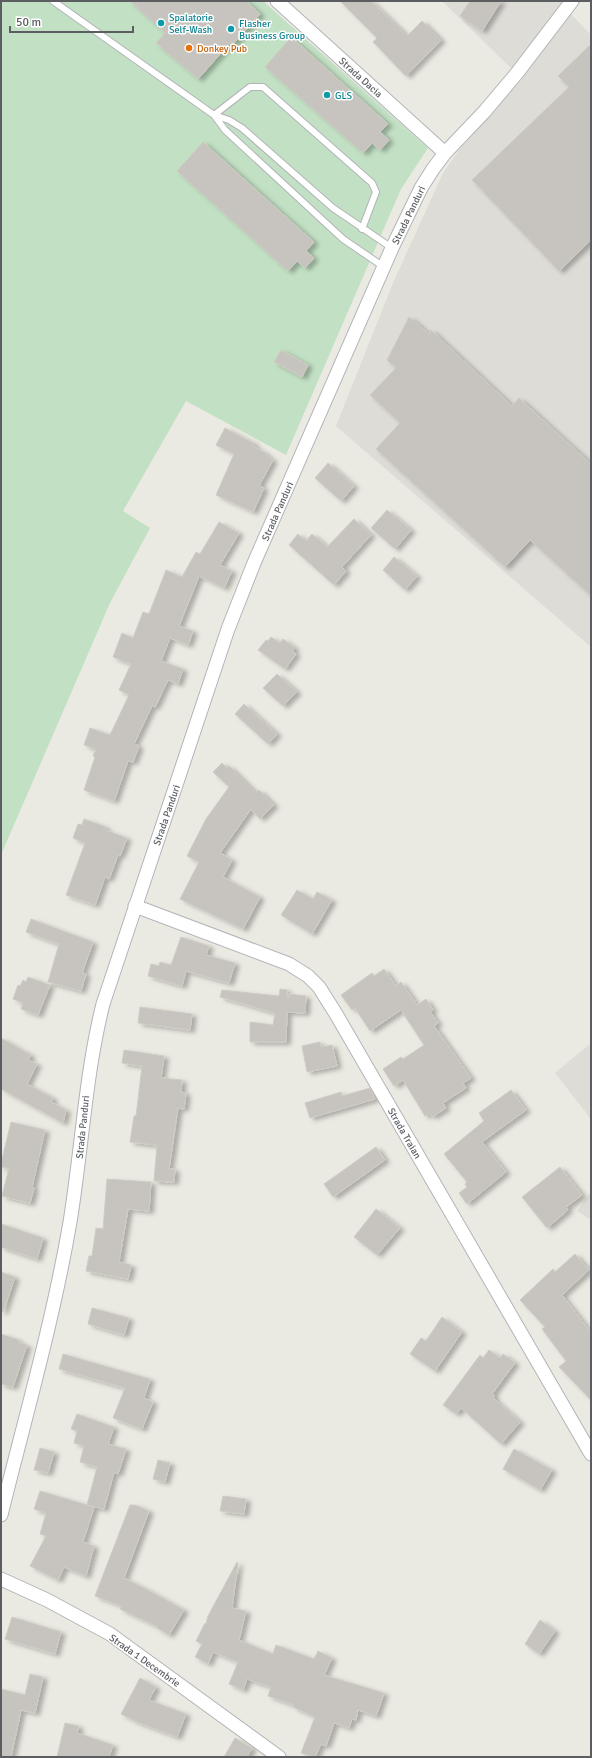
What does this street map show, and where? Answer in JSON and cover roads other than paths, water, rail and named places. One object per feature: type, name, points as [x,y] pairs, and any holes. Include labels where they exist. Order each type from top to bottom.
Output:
[{"type":"street","name":"Strada Dacia","points":[[277,1],[445,153]]},
{"type":"street","name":"Strada Panduri","points":[[1,1514],[57,1289],[70,1222],[94,1039],[103,1004],[135,906],[228,630],[254,563],[392,248],[421,188],[432,169],[518,72],[572,1]]},
{"type":"street","name":"Strada Traian","points":[[135,906],[289,964],[308,976],[319,987],[591,1454]]},
{"type":"street","name":"Strada 1 Decembrie","points":[[1,1580],[47,1600],[110,1634],[155,1665],[279,1757]]},
{"type":"lane","points":[[53,1],[214,115],[229,120],[242,128],[333,208],[392,248]]},
{"type":"lane","points":[[214,115],[250,87],[263,87],[372,182],[376,192],[362,229]]},
{"type":"lane","points":[[214,115],[225,130],[343,239],[384,267]]},
{"type":"place","name":"Spalatorie Self-Wash","points":[[161,23]]},
{"type":"place","name":"Flasher Business Group","points":[[231,29]]},
{"type":"place","name":"Donkey Pub","points":[[189,48]]},
{"type":"place","name":"GLS","points":[[327,95]]}]
